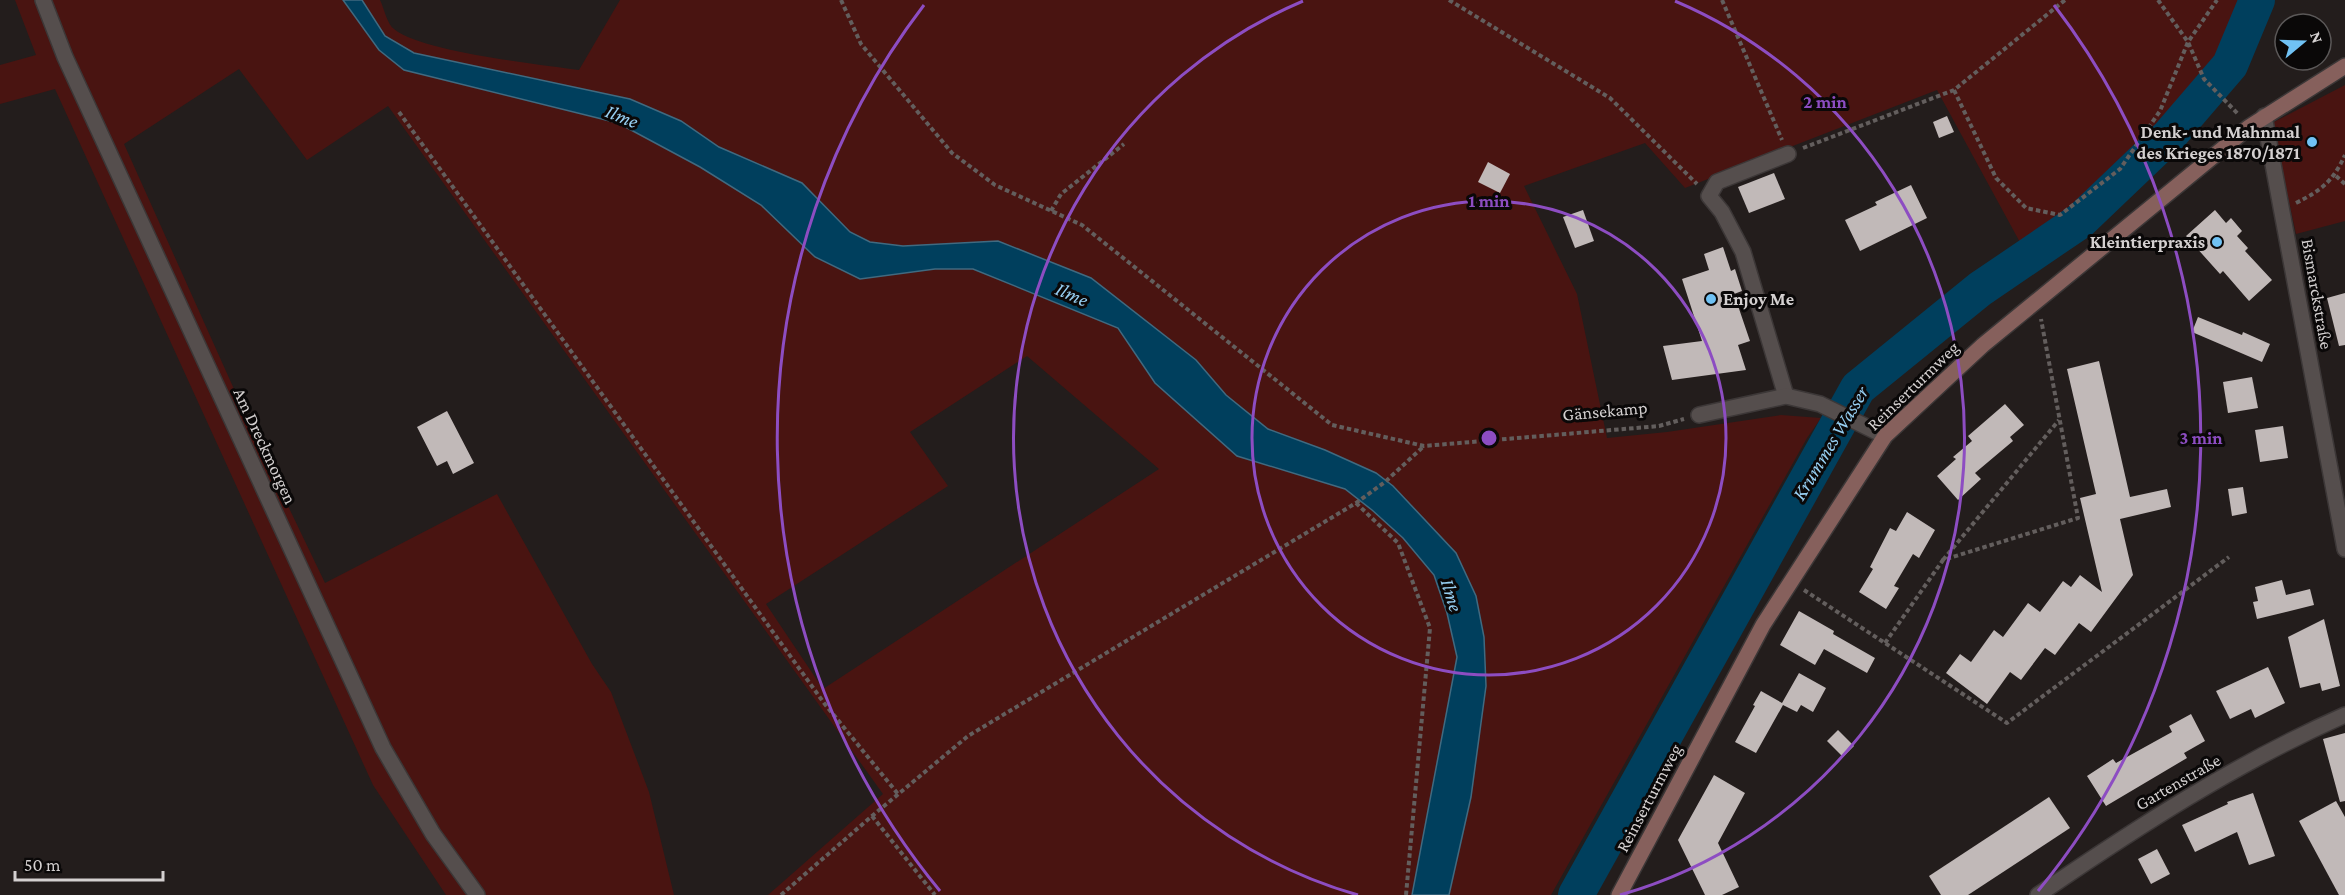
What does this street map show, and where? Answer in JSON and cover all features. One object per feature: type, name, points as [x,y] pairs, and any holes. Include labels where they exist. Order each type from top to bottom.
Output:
[{"type":"main road","name":"Reinserturmweg","points":[[1619,895],[1763,625],[1885,436],[1983,345],[2249,127],[2345,66]]},
{"type":"street","name":"Am Dreckmorgen","points":[[43,0],[65,57],[383,747],[433,834],[477,895]]},
{"type":"street","name":"Bismarckstraße","points":[[2264,116],[2345,549]]},
{"type":"street","points":[[1786,396],[1743,252],[1722,212],[1709,196],[1717,182],[1788,154]]},
{"type":"street","points":[[1699,415],[1786,396],[1820,404],[1885,436]]},
{"type":"street","name":"Gartenstraße","points":[[2038,895],[2142,825],[2299,735],[2345,715]]},
{"type":"path","name":"Gänsekamp","points":[[841,0],[861,44],[952,153],[994,185],[1083,225],[1332,425],[1424,446],[1659,426],[1699,415]]},
{"type":"path","points":[[1449,0],[1610,98],[1709,196]]},
{"type":"path","points":[[1722,0],[1788,154],[1954,90],[2065,0]]},
{"type":"path","points":[[2158,0],[2188,42],[2204,80],[2249,127]]},
{"type":"path","points":[[1954,90],[1996,178],[2026,208],[2060,215],[2120,169],[2160,111],[2188,42],[2217,0]]},
{"type":"path","points":[[399,112],[824,703],[898,794]]},
{"type":"path","points":[[1051,212],[1061,194],[1124,144]]},
{"type":"path","points":[[2282,210],[2310,196],[2336,176],[2345,155]]},
{"type":"path","points":[[2336,176],[2345,184]]},
{"type":"path","points":[[1943,560],[2078,518],[2038,301]]},
{"type":"path","points":[[1885,643],[1943,560],[2060,420]]},
{"type":"path","points":[[781,895],[968,736],[1356,503],[1385,482],[1424,446]]},
{"type":"path","points":[[1356,503],[1398,543],[1430,628],[1406,895]]},
{"type":"path","points":[[1791,582],[2007,723],[2229,556]]},
{"type":"path","points":[[872,816],[935,895]]},
{"type":"shaded area","points":[[15,0],[343,0],[379,50],[404,70],[618,123],[700,167],[761,205],[815,257],[935,269],[973,269],[1118,328],[1155,383],[1237,456],[1345,489],[1403,538],[1434,575],[1447,613],[1457,657],[1412,895],[768,895],[883,794],[388,106],[307,160],[239,69],[124,144],[265,458],[325,583],[497,494],[592,664],[611,692],[649,792],[674,895],[446,895],[373,785],[55,89],[0,104],[0,65],[36,55]],"holes":[[[1027,356],[1159,469],[823,689],[766,604],[948,486],[910,432]]]},
{"type":"shaded area","points":[[362,0],[380,0],[394,29],[408,37],[429,44],[482,56],[579,70],[620,0],[2269,0],[2236,74],[2179,139],[2087,228],[2034,268],[1937,90],[1685,188],[1645,143],[1524,186],[1577,294],[1607,438],[1667,432],[1781,415],[1821,418],[1807,438],[1551,895],[1449,895],[1471,797],[1456,553],[1393,486],[1376,473],[1325,450],[1268,429],[1226,395],[1196,360],[998,241],[903,246],[870,242],[850,232],[801,183],[719,147],[681,121],[630,99],[414,53],[385,36]]},
{"type":"shaded area","points":[[2345,85],[2345,221],[2296,234],[2272,123]]},
{"type":"water","name":"Ilme","points":[[343,0],[362,0],[385,36],[414,53],[630,99],[681,121],[719,147],[802,183],[850,232],[870,242],[903,246],[998,241],[1091,278],[1196,360],[1226,395],[1268,429],[1325,450],[1376,473],[1393,486],[1456,553],[1476,596],[1484,637],[1486,686],[1471,797],[1449,895],[1412,895],[1457,657],[1447,613],[1434,575],[1403,538],[1372,510],[1345,489],[1237,456],[1155,383],[1118,328],[973,269],[935,269],[860,279],[815,257],[761,205],[700,167],[618,123],[404,70],[379,50]]},
{"type":"building","points":[[1947,116],[1954,132],[1939,138],[1933,122]]},
{"type":"building","points":[[1488,162],[1510,174],[1500,193],[1478,182]]},
{"type":"building","points":[[1774,173],[1785,199],[1749,213],[1738,187]]},
{"type":"building","points":[[1911,185],[1927,218],[1860,251],[1845,220],[1877,205],[1875,202]]},
{"type":"building","points":[[1583,210],[1594,241],[1575,248],[1563,217]]},
{"type":"building","name":"Kleintierpraxis","points":[[2215,210],[2226,223],[2231,218],[2242,231],[2237,236],[2248,248],[2245,251],[2272,280],[2249,301],[2223,271],[2220,274],[2186,236]]},
{"type":"building","points":[[1723,247],[1731,271],[1735,269],[1742,291],[1734,294],[1750,341],[1738,345],[1746,370],[1672,380],[1663,346],[1702,341],[1682,279],[1709,270],[1704,254]]},
{"type":"building","points":[[2345,293],[2345,345],[2339,346],[2327,298]]},
{"type":"building","points":[[2198,317],[2270,344],[2262,362],[2192,332]]},
{"type":"building","points":[[2099,361],[2130,497],[2167,489],[2171,507],[2120,519],[2133,575],[2091,632],[2079,623],[2055,655],[2045,648],[2021,680],[2010,672],[1987,704],[1946,673],[1960,654],[1971,662],[1994,630],[2003,637],[2028,603],[2040,612],[2063,581],[2071,587],[2080,575],[2102,592],[2080,498],[2096,494],[2067,369]]},
{"type":"building","points":[[2252,377],[2258,408],[2228,413],[2223,382]]},
{"type":"building","points":[[2005,404],[2024,425],[2010,437],[2013,441],[1975,473],[1981,479],[1958,500],[1937,476],[1956,459],[1953,457],[1972,441],[1968,436]]},
{"type":"building","points":[[447,411],[474,463],[453,474],[447,461],[437,466],[417,427]]},
{"type":"building","points":[[2283,426],[2288,458],[2260,462],[2255,430]]},
{"type":"building","points":[[2243,487],[2247,513],[2232,516],[2228,489]]},
{"type":"building","points":[[1907,512],[1935,530],[1919,558],[1913,554],[1894,586],[1899,588],[1886,609],[1859,592],[1873,569],[1870,567],[1890,528],[1896,531]]},
{"type":"building","points":[[2282,580],[2286,595],[2310,589],[2314,605],[2257,619],[2253,602],[2258,601],[2255,587]]},
{"type":"building","points":[[1799,611],[1875,658],[1867,673],[1824,649],[1815,665],[1780,645]]},
{"type":"building","points":[[2324,619],[2340,686],[2322,691],[2320,683],[2300,688],[2288,637]]},
{"type":"building","points":[[2268,667],[2285,703],[2255,718],[2251,709],[2230,719],[2216,691]]},
{"type":"building","points":[[1799,673],[1826,688],[1813,712],[1801,705],[1797,712],[1783,705],[1756,753],[1735,742],[1761,691],[1782,703]]},
{"type":"building","points":[[2191,714],[2205,741],[2184,753],[2187,758],[2106,806],[2087,776],[2113,759],[2116,763],[2172,732],[2169,726]]},
{"type":"building","points":[[1838,730],[1854,746],[1843,757],[1827,741]]},
{"type":"building","points":[[2345,733],[2345,801],[2340,802],[2323,739]]},
{"type":"building","points":[[1714,775],[1745,793],[1718,843],[1739,887],[1722,895],[1705,895],[1678,840]]},
{"type":"building","points":[[2253,793],[2275,856],[2249,865],[2237,832],[2195,852],[2182,825],[2228,804],[2227,802]]},
{"type":"building","points":[[2049,797],[2070,828],[1968,895],[1941,895],[1929,876]]},
{"type":"building","points":[[2336,801],[2345,817],[2345,895],[2339,895],[2299,821]]},
{"type":"building","points":[[2157,849],[2170,874],[2151,884],[2138,859]]},
{"type":"waterway","name":"Krummes Wasser","points":[[1576,895],[1858,388],[1980,289],[2080,221],[2169,136],[2230,65],[2257,0]]},
{"type":"place","name":"Denk- und Mahnmal des Krieges 1870/1871","points":[[2312,142]]},
{"type":"place","name":"Kleintierpraxis","points":[[2217,242]]},
{"type":"place","name":"Enjoy Me","points":[[1711,299]]}]
